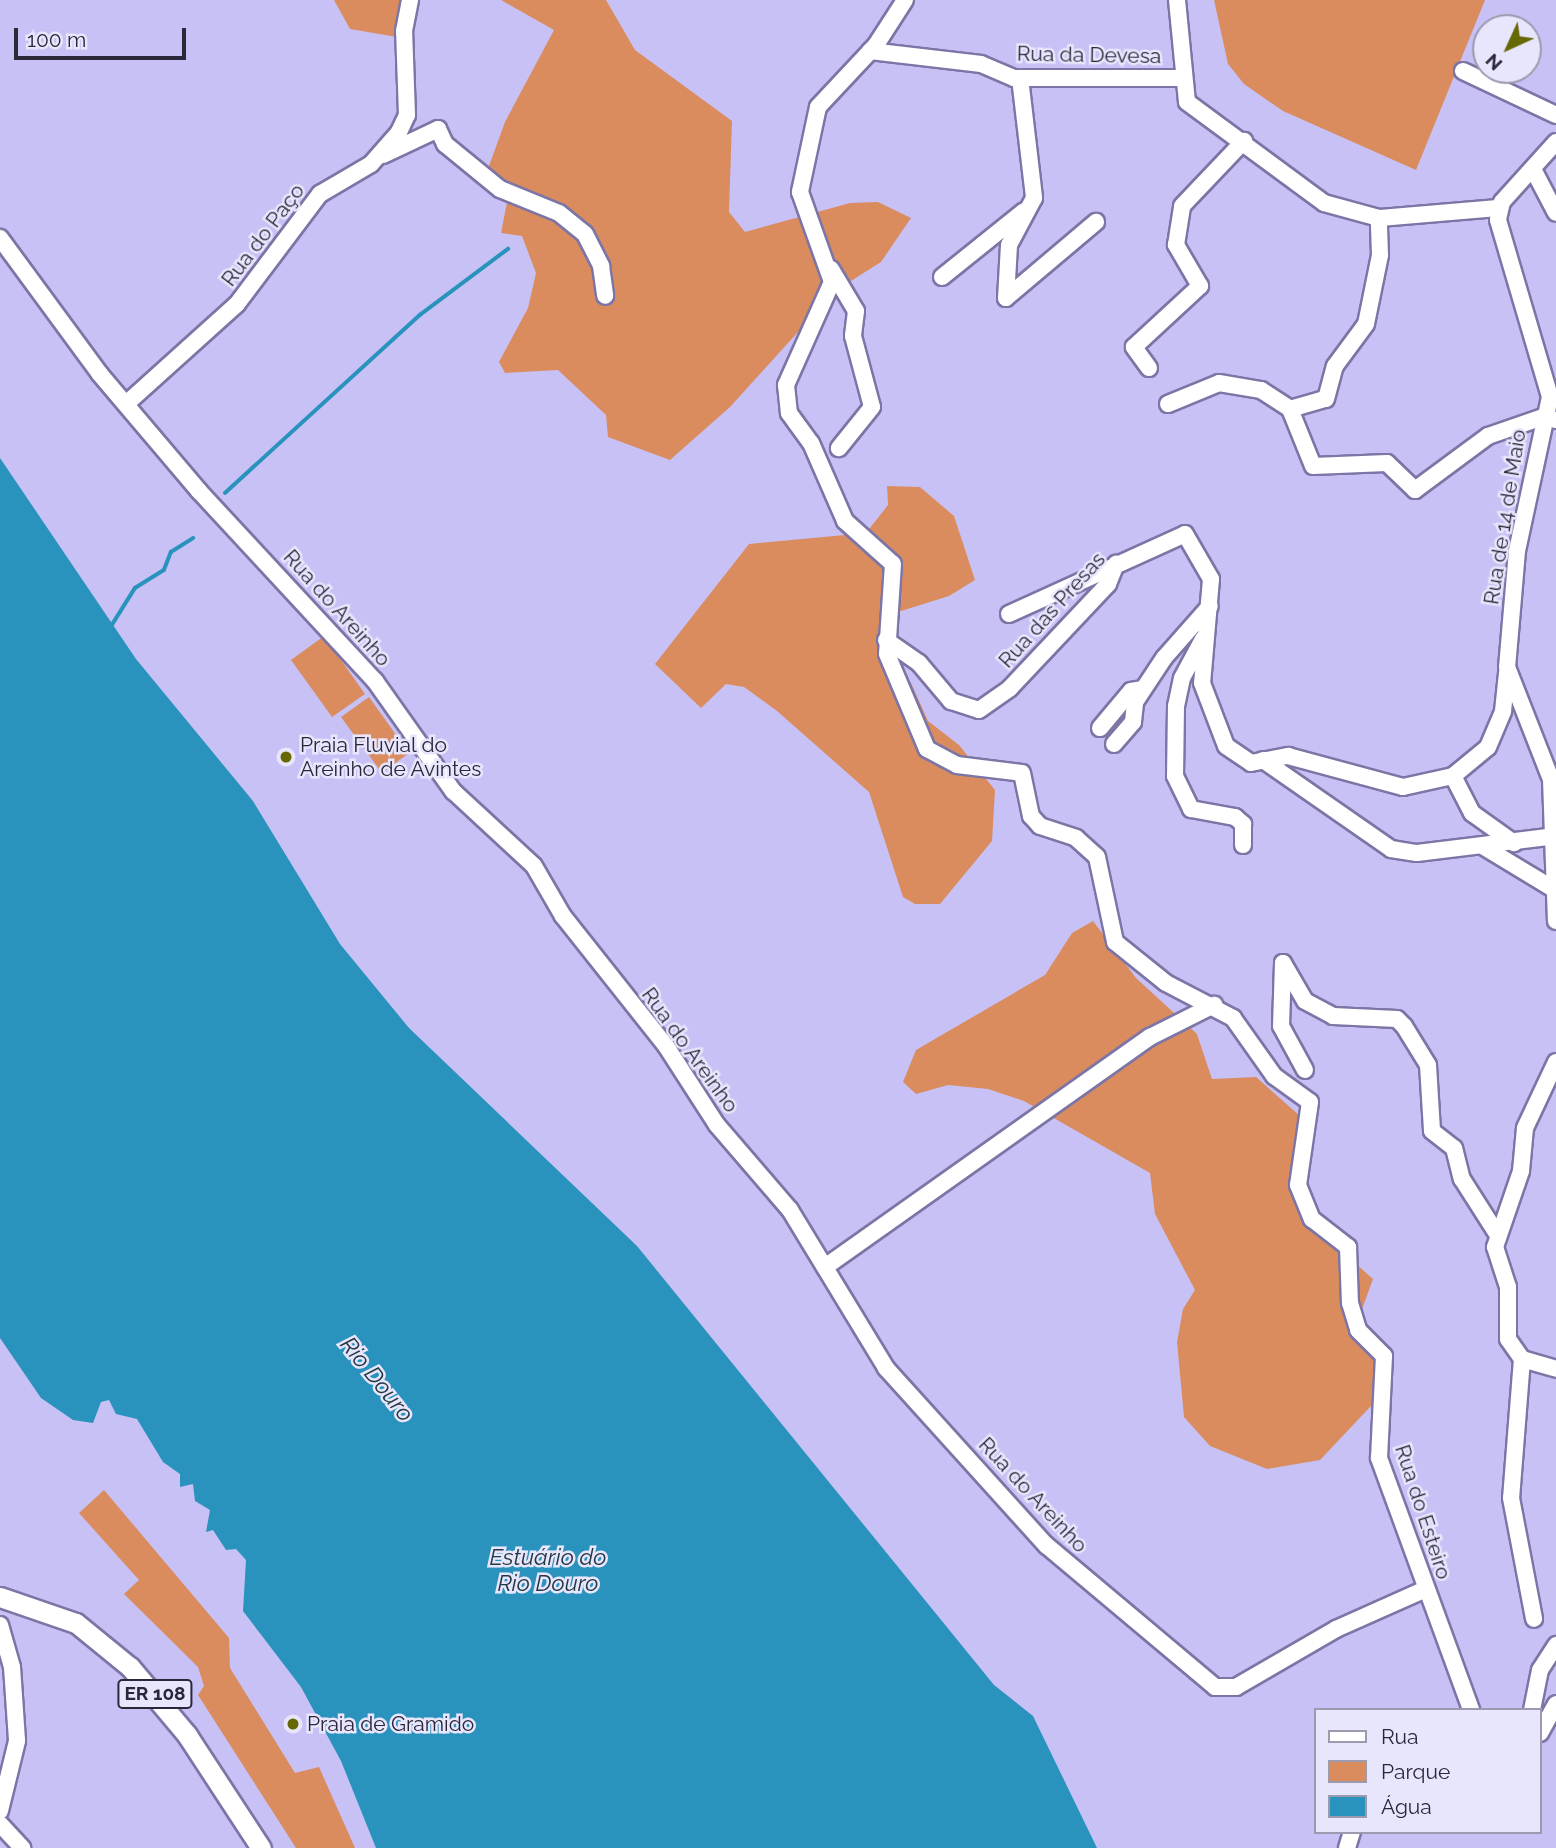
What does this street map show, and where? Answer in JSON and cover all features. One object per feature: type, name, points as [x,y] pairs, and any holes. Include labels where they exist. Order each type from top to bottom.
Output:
[{"type":"main road","name":"ER 108","points":[[0,1597],[76,1623],[130,1667],[187,1735],[261,1848]]},
{"type":"street","name":"Rua do Paço","points":[[378,158],[407,115],[404,31],[410,0]]},
{"type":"street","points":[[1177,0],[1185,32],[1183,78],[1192,108],[1244,141],[1324,203],[1379,218],[1499,208],[1544,177],[1556,142]]},
{"type":"street","points":[[839,448],[872,407],[853,336],[856,311],[831,269],[800,192],[818,107],[870,51],[895,3]]},
{"type":"street","name":"Rua da Devesa","points":[[870,51],[981,64],[1020,78],[1183,78]]},
{"type":"street","points":[[1463,71],[1556,115]]},
{"type":"street","points":[[1020,78],[1034,174],[1031,206],[1010,245],[1006,299],[1096,222]]},
{"type":"street","name":"Rua do Paço","points":[[125,404],[236,304],[320,194],[378,158],[438,129],[446,144],[500,189],[559,213],[585,234],[601,266],[605,296]]},
{"type":"street","points":[[1149,368],[1134,347],[1200,286],[1177,245],[1182,206],[1244,141]]},
{"type":"street","points":[[1544,177],[1556,213]]},
{"type":"street","points":[[942,277],[1031,206]]},
{"type":"street","name":"Rua de 14 de Maio","points":[[1499,208],[1499,237],[1520,278],[1553,398],[1517,551],[1507,667],[1545,759],[1556,836],[1552,888],[1556,921]]},
{"type":"street","points":[[1168,404],[1236,383],[1290,409],[1326,399],[1335,366],[1366,324],[1380,255],[1379,218]]},
{"type":"street","name":"Rua do Areinho","points":[[0,238],[125,404],[375,681],[453,791],[527,858],[717,1125],[790,1210],[886,1368],[1046,1545],[1215,1687],[1236,1687],[1336,1629],[1426,1589]]},
{"type":"street","points":[[831,269],[832,282],[785,396],[834,504],[892,564],[886,640],[927,749],[957,765],[1022,773],[1031,816],[1040,826],[1076,838],[1097,857],[1115,942],[1166,983],[1214,1005]]},
{"type":"street","points":[[1290,409],[1312,466],[1387,463],[1415,489],[1488,436],[1550,418]]},
{"type":"street","name":"Rua das Presas","points":[[886,640],[919,663],[951,701],[979,710],[1010,688],[1108,584],[1116,564],[1185,534],[1211,579],[1212,604],[1205,637],[1202,683],[1227,746],[1237,758],[1272,763],[1288,756],[1403,787],[1453,776],[1488,747],[1497,731],[1507,667]]},
{"type":"street","points":[[1009,614],[1116,564]]},
{"type":"street","points":[[1114,744],[1133,722],[1145,688],[1212,604]]},
{"type":"street","points":[[1205,637],[1182,678],[1176,706],[1175,776],[1191,809],[1236,817],[1243,824],[1242,845]]},
{"type":"street","points":[[1100,727],[1131,691],[1145,688]]},
{"type":"street","points":[[1251,756],[1272,763],[1391,849],[1484,847],[1556,836]]},
{"type":"street","points":[[1453,776],[1472,813],[1514,843]]},
{"type":"street","points":[[1484,847],[1552,888]]},
{"type":"street","points":[[1305,1070],[1281,1026],[1283,963],[1305,1001],[1349,1020],[1385,1017],[1404,1026],[1427,1065],[1432,1131],[1454,1148],[1462,1179],[1497,1234]]},
{"type":"street","points":[[825,1267],[1150,1037],[1214,1005]]},
{"type":"street","name":"Rua do Esteiro","points":[[1214,1005],[1233,1018],[1274,1076],[1310,1102],[1298,1185],[1312,1219],[1348,1247],[1350,1303],[1358,1330],[1384,1356],[1379,1458],[1470,1708]]},
{"type":"street","points":[[1534,1619],[1511,1499],[1522,1359],[1505,1328],[1508,1287],[1495,1248],[1497,1234],[1521,1171],[1536,1095],[1556,1062]]},
{"type":"street","points":[[1522,1359],[1556,1369]]},
{"type":"street","points":[[0,1625],[12,1667],[18,1741],[0,1811]]},
{"type":"street","points":[[1532,1708],[1540,1670],[1556,1645]]},
{"type":"street","points":[[1542,1729],[1556,1704]]},
{"type":"street","points":[[0,1824],[22,1848]]},
{"type":"green space","points":[[334,0],[409,0],[397,37],[350,29]]},
{"type":"green space","points":[[501,0],[606,0],[635,50],[732,121],[729,212],[745,232],[850,203],[878,202],[911,218],[881,262],[835,291],[730,407],[670,460],[608,437],[606,415],[558,370],[505,373],[499,362],[528,308],[536,273],[522,236],[501,233],[507,202],[486,174],[505,122],[554,30]]},
{"type":"green space","points":[[1214,0],[1485,0],[1479,14],[1472,14],[1472,32],[1416,170],[1283,111],[1244,84],[1228,64]]},
{"type":"green space","points":[[887,486],[920,487],[954,516],[975,580],[949,596],[885,616],[880,650],[911,683],[928,721],[959,745],[995,790],[992,841],[940,904],[915,904],[903,897],[869,792],[777,711],[744,687],[726,684],[701,708],[655,664],[749,544],[866,533],[888,505]]},
{"type":"green space","points":[[324,636],[365,694],[332,717],[291,660]]},
{"type":"green space","points":[[369,697],[409,753],[382,773],[341,717]]},
{"type":"green space","points":[[1093,921],[1136,978],[1197,1034],[1212,1079],[1256,1077],[1308,1123],[1294,1144],[1308,1221],[1373,1279],[1354,1331],[1381,1360],[1371,1406],[1320,1460],[1267,1469],[1210,1446],[1184,1417],[1177,1342],[1183,1309],[1195,1290],[1155,1214],[1150,1173],[1024,1101],[988,1089],[948,1085],[916,1094],[903,1082],[916,1050],[1045,975],[1072,933]]},
{"type":"green space","points":[[104,1490],[229,1638],[230,1668],[295,1773],[319,1767],[355,1848],[296,1848],[198,1695],[204,1686],[198,1667],[124,1594],[139,1580],[79,1513]]},
{"type":"water","name":"Estuário do Rio Douro","points":[[0,458],[136,659],[253,801],[340,944],[409,1028],[637,1246],[994,1685],[1033,1716],[1097,1848],[376,1848],[341,1761],[301,1687],[243,1611],[246,1560],[236,1549],[226,1550],[213,1530],[206,1532],[210,1510],[195,1501],[193,1484],[180,1487],[180,1474],[163,1462],[137,1419],[116,1414],[109,1400],[101,1402],[93,1423],[73,1420],[41,1398],[0,1338]]},
{"type":"waterway","points":[[225,493],[420,315],[508,249]]},
{"type":"waterway","points":[[110,628],[135,588],[164,570],[171,552],[193,538]]},
{"type":"place","name":"Praia Fluvial do Areinho de Avintes","points":[[286,757]]},
{"type":"place","name":"Praia de Gramido","points":[[293,1724]]},
{"type":"water label","name":"Rio Douro","points":[[377,1379]]}]
